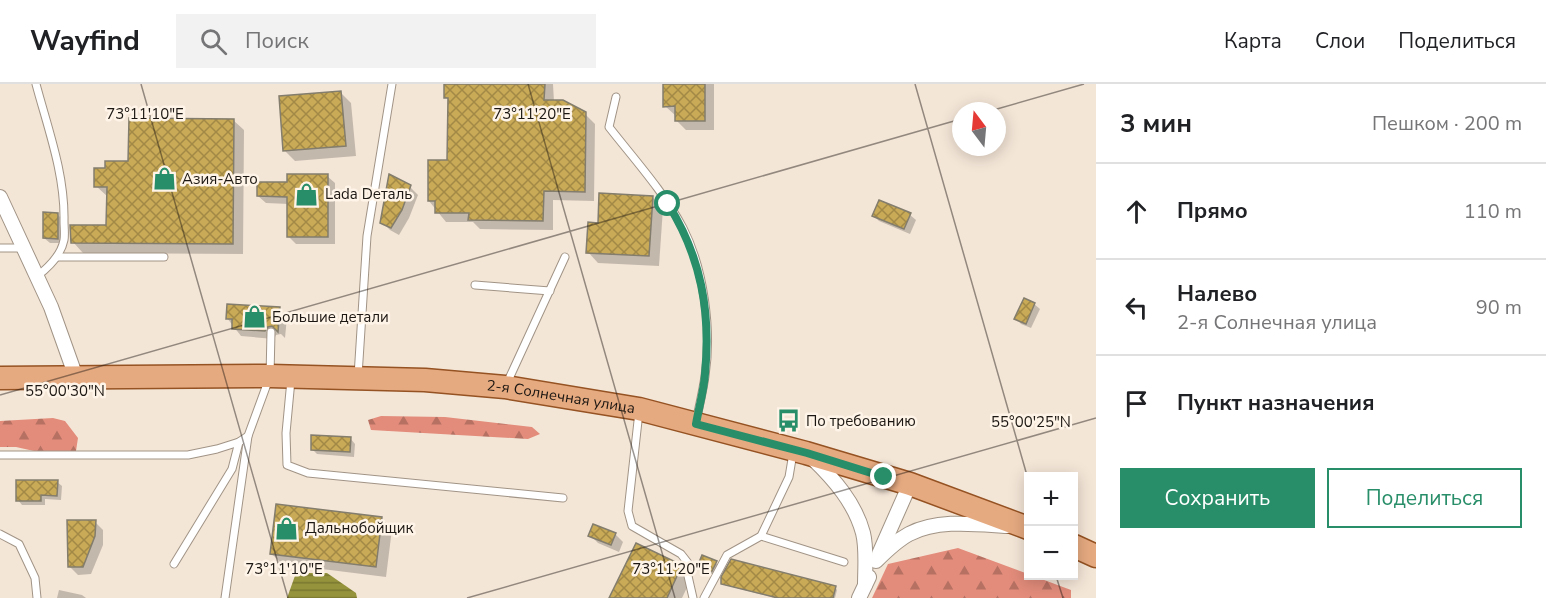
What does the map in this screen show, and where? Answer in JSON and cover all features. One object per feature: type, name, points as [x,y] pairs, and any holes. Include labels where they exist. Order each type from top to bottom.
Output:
[{"type":"main road","name":"2-я Солнечная улица","points":[[0,378],[358,378],[425,380],[505,387],[639,409],[800,451],[910,484],[1024,527]]},
{"type":"main road","points":[[1078,548],[1096,555]]},
{"type":"street","points":[[0,197],[51,307],[76,377]]},
{"type":"street","points":[[800,451],[839,487],[858,517],[863,534],[862,592]]},
{"type":"street","points":[[862,592],[910,484]]},
{"type":"street","points":[[876,561],[895,543],[924,528],[974,524],[1024,528]]},
{"type":"lane","points":[[36,84],[61,174],[64,208],[64,241],[57,257],[36,277]]},
{"type":"lane","points":[[358,378],[367,236],[392,84]]},
{"type":"lane","points":[[616,97],[609,127],[668,204],[694,254],[707,320],[705,375],[696,424]]},
{"type":"lane","points":[[0,248],[23,248]]},
{"type":"lane","points":[[57,257],[164,257]]},
{"type":"lane","points":[[505,387],[565,257]]},
{"type":"lane","points":[[475,285],[550,291]]},
{"type":"lane","points":[[271,332],[280,377],[287,465],[308,473],[563,498]]},
{"type":"lane","points":[[225,598],[248,436],[280,377]]},
{"type":"lane","points":[[639,409],[628,511],[632,526],[681,554],[688,563],[688,576],[693,598]]},
{"type":"lane","points":[[0,455],[188,455],[217,449],[239,442],[248,436]]},
{"type":"lane","points":[[174,564],[232,469],[239,442]]},
{"type":"lane","points":[[704,598],[727,555],[761,536],[800,451]]},
{"type":"lane","points":[[0,534],[19,544],[35,578],[37,598]]},
{"type":"lane","points":[[761,536],[844,562]]},
{"type":"green space","points":[[381,416],[445,417],[532,427],[540,434],[528,439],[371,430],[368,420]]},
{"type":"green space","points":[[53,418],[65,421],[78,438],[76,451],[43,453],[16,447],[0,447],[0,421]]},
{"type":"green space","points":[[958,548],[1024,573],[1024,580],[1044,580],[1071,590],[1071,598],[872,598],[888,564]]},
{"type":"shaded area","points":[[296,573],[327,573],[356,593],[357,598],[287,598]]},
{"type":"building","points":[[444,84],[545,84],[544,100],[563,100],[586,112],[585,192],[544,191],[543,221],[468,220],[469,213],[435,213],[435,201],[428,201],[428,160],[447,160],[448,98],[444,98]]},
{"type":"building","points":[[663,84],[705,84],[705,121],[675,121],[675,106],[663,107]]},
{"type":"building","points":[[341,91],[346,146],[283,151],[279,96]]},
{"type":"building","name":"Азия-Авто","points":[[129,118],[234,119],[233,244],[71,243],[70,225],[106,225],[107,187],[94,187],[94,168],[105,168],[105,161],[128,161]]},
{"type":"building","points":[[287,174],[328,174],[328,237],[287,237],[287,197],[257,196],[257,182],[287,182]]},
{"type":"building","points":[[389,174],[411,185],[402,210],[391,228],[380,223]]},
{"type":"building","points":[[599,193],[653,196],[649,256],[586,253],[588,222],[598,223]]},
{"type":"building","points":[[879,200],[911,213],[904,229],[872,216]]},
{"type":"building","points":[[43,212],[58,213],[58,239],[43,238]]},
{"type":"building","points":[[1024,298],[1035,303],[1026,324],[1014,319]]},
{"type":"building","points":[[227,304],[280,307],[278,332],[272,326],[265,331],[232,329],[232,319],[226,319]]},
{"type":"building","points":[[311,435],[351,437],[350,452],[311,450]]},
{"type":"building","points":[[16,480],[58,480],[57,496],[41,495],[41,501],[16,501]]},
{"type":"building","points":[[276,504],[382,517],[376,567],[270,554]]},
{"type":"building","points":[[67,520],[96,520],[95,536],[83,567],[68,567]]},
{"type":"building","points":[[593,524],[616,533],[611,545],[588,536]]},
{"type":"building","points":[[636,543],[682,565],[667,598],[609,598]]},
{"type":"building","points":[[702,555],[717,561],[711,573],[697,567]]},
{"type":"building","points":[[731,559],[836,586],[833,598],[778,598],[721,584],[721,577]]},
{"type":"place","name":"Азия-Авто","points":[[164,179]]},
{"type":"place","name":"Lada Dеталь","points":[[307,194]]},
{"type":"place","name":"Большие детали","points":[[254,317]]},
{"type":"place","name":"По требованию","points":[[788,421]]},
{"type":"place","name":"Дальнобойщик","points":[[287,528]]},
{"type":"route","points":[[668,204],[694,254],[707,320],[705,375],[696,424],[807,453],[884,477]]}]
